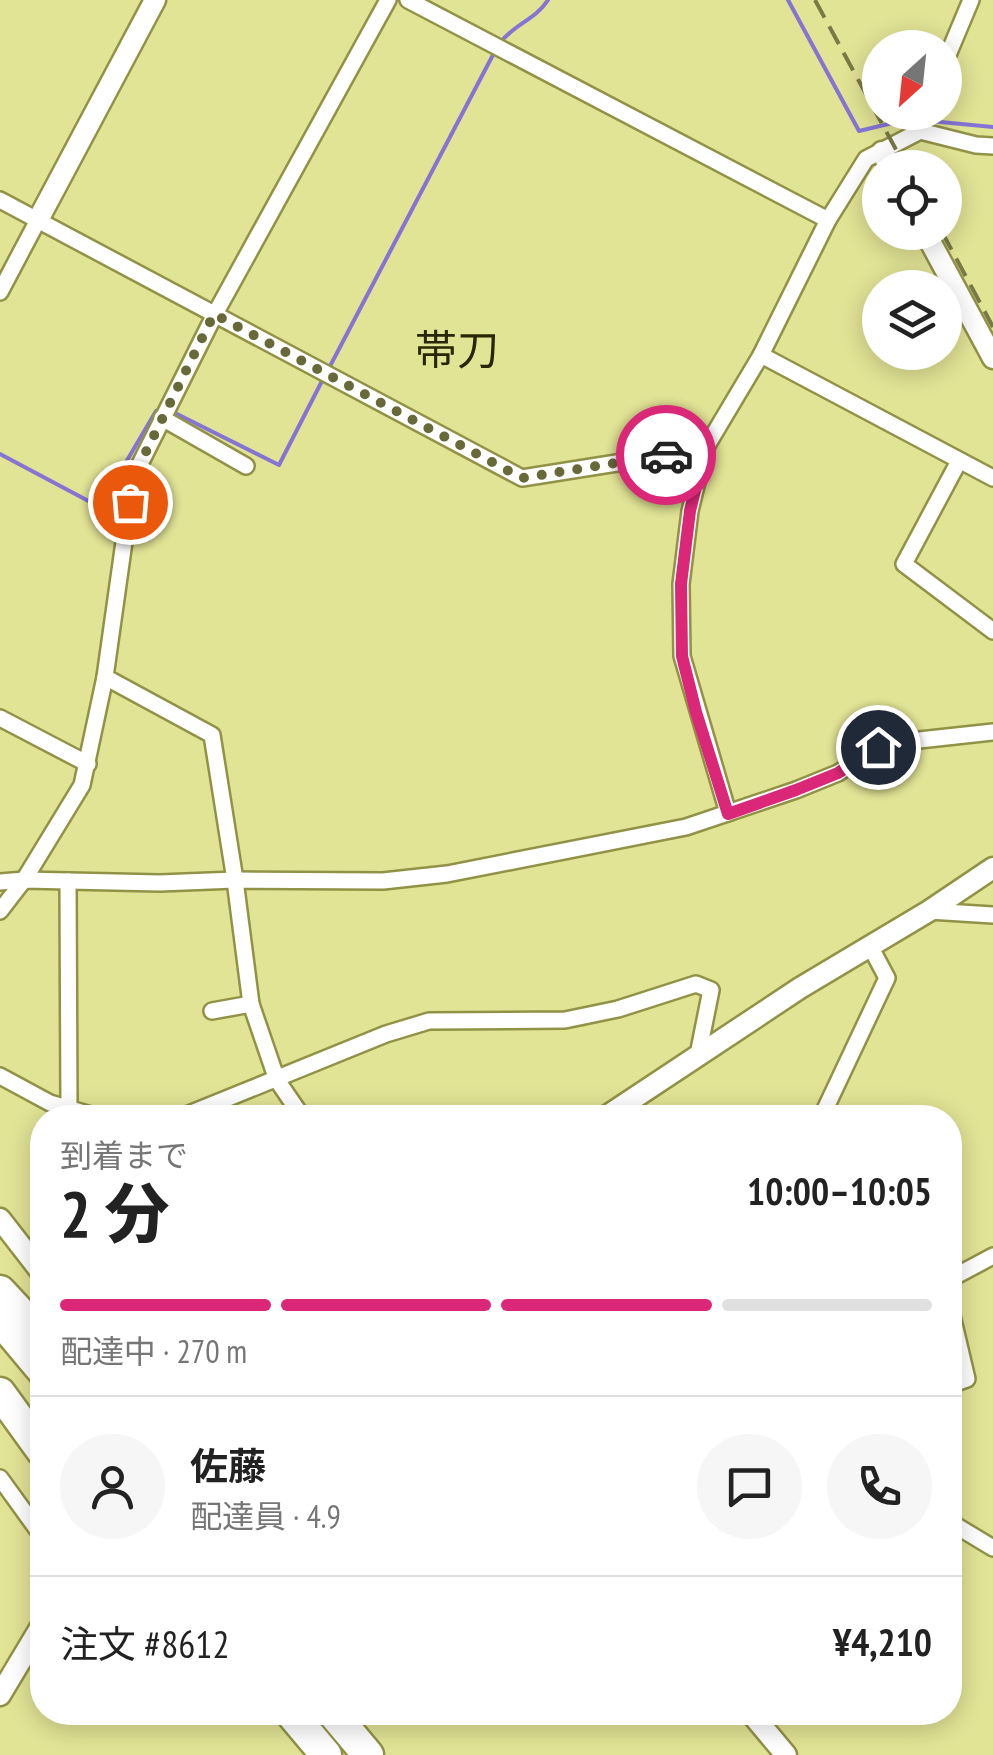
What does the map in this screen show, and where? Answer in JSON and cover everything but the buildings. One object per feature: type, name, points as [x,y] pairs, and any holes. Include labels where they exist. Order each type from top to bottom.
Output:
[{"type":"highway","points":[[0,1291],[30,1323]]},
{"type":"highway","points":[[0,1320],[30,1356]]},
{"type":"highway","points":[[0,1370],[30,1406]]},
{"type":"highway","points":[[0,1393],[30,1434]]},
{"type":"highway","points":[[301,1725],[326,1755]]},
{"type":"highway","points":[[343,1725],[368,1755]]},
{"type":"street","points":[[0,292],[155,0]]},
{"type":"street","points":[[0,911],[24,880],[82,785],[105,676],[133,478],[214,314],[388,0]]},
{"type":"street","points":[[408,0],[828,220]]},
{"type":"street","points":[[958,30],[971,0]]},
{"type":"street","points":[[895,150],[914,130]]},
{"type":"street","points":[[938,130],[976,145],[993,146]]},
{"type":"street","points":[[728,814],[682,656],[681,584],[690,511],[705,449],[761,355],[828,220],[862,165]]},
{"type":"street","points":[[0,200],[522,478],[705,449]]},
{"type":"street","points":[[936,250],[993,358]]},
{"type":"street","points":[[761,355],[993,478]]},
{"type":"street","points":[[162,418],[246,466]]},
{"type":"street","points":[[959,460],[904,564],[993,632]]},
{"type":"street","points":[[105,676],[212,735],[251,1004],[277,1080],[294,1105]]},
{"type":"street","points":[[0,718],[88,764]]},
{"type":"street","points":[[0,882],[383,882],[447,874],[728,814],[838,773],[878,747],[993,732]]},
{"type":"street","points":[[627,1105],[800,988],[993,868]]},
{"type":"street","points":[[68,881],[69,1105]]},
{"type":"street","points":[[929,910],[993,915]]},
{"type":"street","points":[[826,1105],[887,978],[870,946]]},
{"type":"street","points":[[213,1105],[386,1034],[429,1021],[565,1020],[618,1009],[696,984],[711,990],[698,1056]]},
{"type":"street","points":[[212,1011],[251,1004]]},
{"type":"street","points":[[0,1076],[58,1105]]},
{"type":"street","points":[[0,1219],[30,1258]]},
{"type":"street","points":[[962,1273],[993,1256]]},
{"type":"street","points":[[962,1358],[967,1379],[962,1381]]},
{"type":"street","points":[[0,1478],[30,1519]]},
{"type":"street","points":[[962,1529],[993,1548]]},
{"type":"street","points":[[0,1695],[30,1645]]},
{"type":"street","points":[[761,1725],[786,1755]]},
{"type":"waterway","points":[[500,43],[548,0]]},
{"type":"waterway","points":[[788,0],[859,131],[909,119],[993,127]]},
{"type":"waterway","points":[[328,370],[495,51]]},
{"type":"waterway","points":[[173,412],[279,465],[323,379]]},
{"type":"waterway","points":[[0,454],[96,505],[102,503],[160,409]]},
{"type":"railway","points":[[815,0],[896,150]]},
{"type":"railway","points":[[952,250],[993,327]]},
{"type":"way so far","points":[[130,502],[133,478],[214,314],[522,478],[666,455]]},
{"type":"district","name":"帯刀","points":[[457,350]]},
{"type":"route","points":[[666,455],[705,449],[690,511],[681,584],[682,656],[728,814],[838,773],[878,747]]}]
